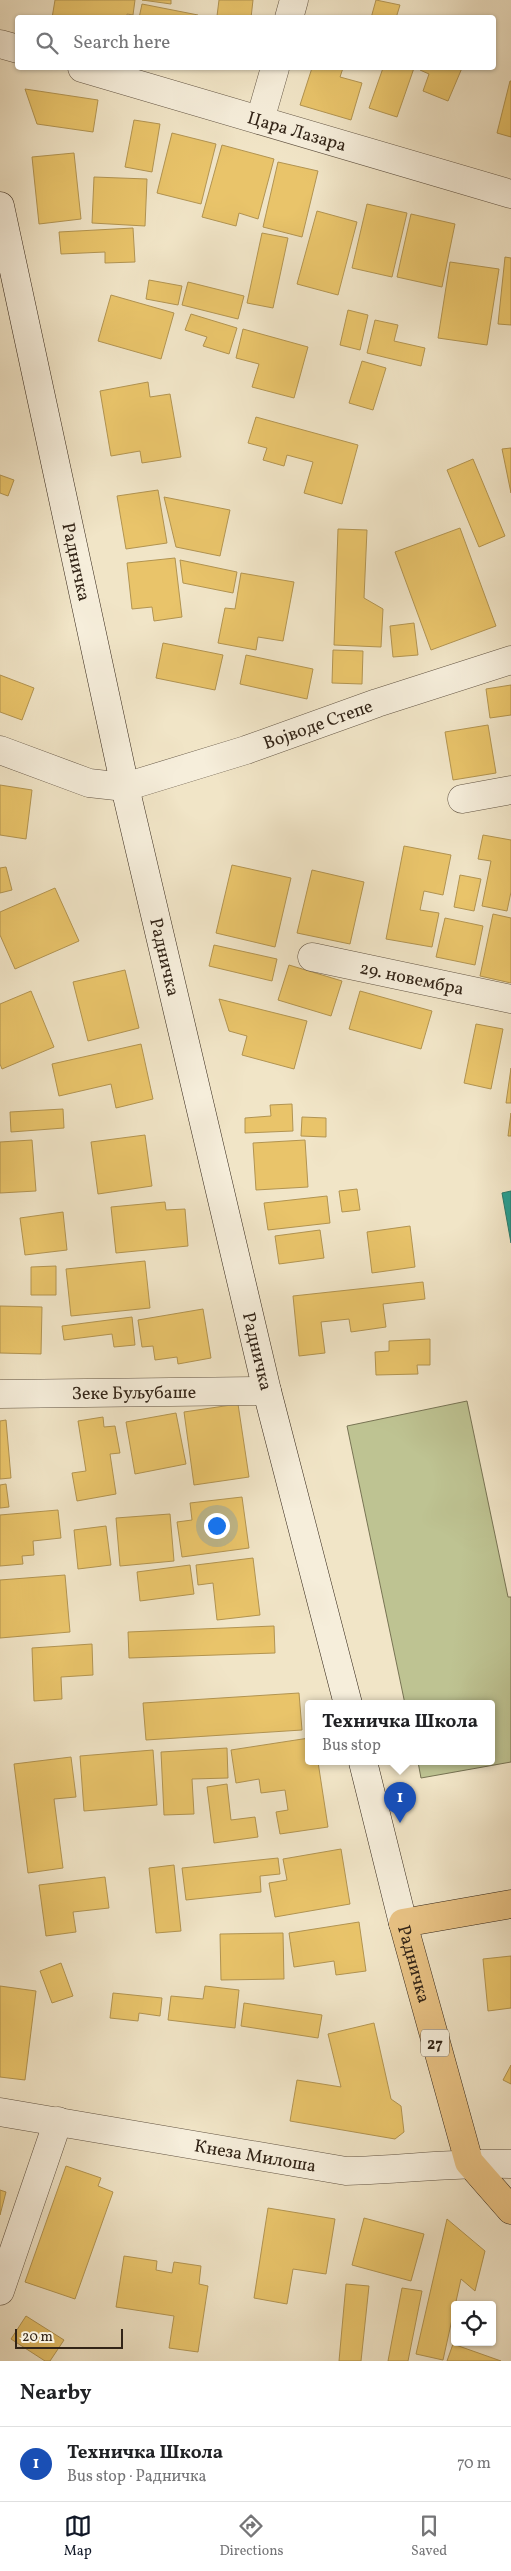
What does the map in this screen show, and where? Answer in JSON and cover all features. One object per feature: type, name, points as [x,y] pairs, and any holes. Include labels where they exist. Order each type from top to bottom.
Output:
[{"type":"main road","points":[[403,1923],[511,1904]]},
{"type":"main road","name":"Радничка","points":[[403,1923],[470,2162],[511,2210]]},
{"type":"street","points":[[290,15],[294,0]]},
{"type":"street","points":[[0,44],[15,48]]},
{"type":"street","name":"Цара Лазара","points":[[89,70],[511,194]]},
{"type":"street","points":[[260,120],[274,70]]},
{"type":"street","name":"Радничка","points":[[0,206],[125,787],[267,1390],[347,1700]]},
{"type":"street","name":"Војводе Степе","points":[[125,787],[246,750],[377,703],[511,660]]},
{"type":"street","points":[[0,750],[89,783],[125,787]]},
{"type":"street","points":[[462,799],[511,790]]},
{"type":"street","name":"29. новембра","points":[[312,957],[511,999]]},
{"type":"street","name":"Зеке Буљубаше","points":[[0,1394],[267,1390]]},
{"type":"street","name":"Радничка","points":[[364,1765],[403,1923]]},
{"type":"street","name":"Кнеза Милоша","points":[[0,2112],[58,2120],[346,2171],[396,2170],[470,2162],[511,2164]]},
{"type":"street","points":[[0,2291],[58,2120]]},
{"type":"green space","points":[[467,1401],[508,1597],[511,1597],[511,1762],[495,1765],[495,1700],[404,1700],[347,1426]]},
{"type":"green space","points":[[419,1765],[494,1765],[421,1778]]},
{"type":"building: Homes","points":[[55,0],[135,0],[133,15],[52,15]]},
{"type":"building: Homes","points":[[142,0],[171,0],[171,4]]},
{"type":"building: Homes","points":[[219,0],[253,0],[251,15],[217,15]]},
{"type":"building: Homes","points":[[376,0],[400,5],[397,15],[372,15]]},
{"type":"building: Homes","points":[[142,4],[198,15],[140,15]]},
{"type":"building: Homes","points":[[311,70],[342,70],[340,77],[362,83],[351,120],[300,105]]},
{"type":"building: Homes","points":[[382,70],[413,70],[397,117],[369,108]]},
{"type":"building: Homes","points":[[420,70],[461,70],[448,101],[423,91],[429,74]]},
{"type":"building: Homes","points":[[511,81],[511,137],[497,133]]},
{"type":"building: Homes","points":[[25,89],[98,100],[93,132],[37,124]]},
{"type":"building: Homes","points":[[134,120],[160,124],[152,172],[125,167]]},
{"type":"building: Homes","points":[[172,133],[216,144],[201,204],[157,193]]},
{"type":"building: Homes","points":[[222,145],[274,159],[258,219],[239,213],[236,226],[202,217]]},
{"type":"building: Homes","points":[[74,153],[81,219],[39,224],[32,157]]},
{"type":"building: Homes","points":[[278,162],[318,171],[302,237],[263,227]]},
{"type":"building: Homes","points":[[94,177],[147,179],[145,226],[92,223]]},
{"type":"building: Homes","points":[[367,204],[407,213],[392,277],[352,268]]},
{"type":"building: Homes","points":[[317,211],[357,222],[338,295],[297,284]]},
{"type":"building: Homes","points":[[411,214],[455,224],[442,287],[397,277]]},
{"type":"building: Homes","points":[[133,228],[135,262],[105,263],[105,252],[61,254],[59,232]]},
{"type":"building: Homes","points":[[262,233],[288,238],[273,308],[247,303]]},
{"type":"building: Homes","points":[[505,257],[511,258],[511,325],[498,324]]},
{"type":"building: Homes","points":[[450,262],[499,269],[487,345],[438,338]]},
{"type":"building: Homes","points":[[149,280],[182,286],[178,305],[146,299]]},
{"type":"building: Homes","points":[[188,282],[244,296],[238,319],[182,305]]},
{"type":"building: Homes","points":[[111,295],[174,313],[161,359],[98,341]]},
{"type":"building: Homes","points":[[348,310],[368,315],[360,350],[340,345]]},
{"type":"building: Homes","points":[[191,314],[237,328],[229,354],[203,346],[207,337],[185,330]]},
{"type":"building: Homes","points":[[375,320],[398,325],[394,341],[425,348],[421,366],[367,353]]},
{"type":"building: Homes","points":[[243,329],[308,347],[294,398],[252,387],[259,364],[236,358]]},
{"type":"building: Homes","points":[[362,361],[386,368],[373,410],[349,403]]},
{"type":"building: Homes","points":[[148,382],[150,397],[170,394],[181,457],[142,463],[140,451],[111,456],[100,391]]},
{"type":"building: Homes","points":[[256,417],[358,445],[342,504],[304,493],[313,462],[287,455],[284,466],[263,460],[267,448],[248,443]]},
{"type":"building: Homes","points":[[511,448],[511,493],[502,449]]},
{"type":"building: Homes","points":[[473,459],[505,536],[479,547],[447,470]]},
{"type":"building: Homes","points":[[0,475],[14,480],[8,496],[0,493]]},
{"type":"building: Homes","points":[[158,490],[167,543],[126,549],[117,496]]},
{"type":"building: Homes","points":[[164,497],[230,510],[220,556],[176,547]]},
{"type":"building: Homes","points":[[460,528],[496,626],[431,650],[395,552]]},
{"type":"building: Homes","points":[[338,529],[367,530],[364,598],[383,609],[381,647],[334,645]]},
{"type":"building: Homes","points":[[175,558],[182,617],[154,621],[152,607],[132,609],[127,563]]},
{"type":"building: Homes","points":[[180,560],[237,572],[233,593],[183,583]]},
{"type":"building: Homes","points":[[241,573],[294,582],[283,641],[258,637],[256,650],[218,643],[225,608],[235,609]]},
{"type":"building: Homes","points":[[414,623],[418,655],[393,657],[390,626]]},
{"type":"building: Homes","points":[[163,643],[223,655],[215,690],[156,678]]},
{"type":"building: Homes","points":[[333,650],[363,651],[362,684],[332,683]]},
{"type":"building: Homes","points":[[246,655],[313,669],[307,699],[240,684]]},
{"type":"building: Homes","points":[[0,675],[34,688],[22,720],[0,712]]},
{"type":"building: Homes","points":[[511,685],[511,715],[490,718],[486,689]]},
{"type":"building: Homes","points":[[488,725],[496,773],[453,780],[445,732]]},
{"type":"building: Homes","points":[[0,785],[32,790],[26,839],[0,835]]},
{"type":"building: Homes","points":[[483,835],[511,840],[511,892],[507,911],[482,906],[491,861],[478,859]]},
{"type":"building: Homes","points":[[404,846],[451,855],[443,895],[424,891],[420,910],[439,913],[432,947],[386,939]]},
{"type":"building: Homes","points":[[232,865],[291,878],[275,947],[216,933]]},
{"type":"building: Homes","points":[[6,867],[12,890],[0,893],[0,868]]},
{"type":"building: Homes","points":[[312,870],[364,882],[350,944],[297,933]]},
{"type":"building: Homes","points":[[460,875],[481,879],[474,911],[454,907]]},
{"type":"building: Homes","points":[[55,888],[79,941],[15,969],[0,935],[0,912]]},
{"type":"building: Homes","points":[[493,914],[511,918],[511,983],[480,976]]},
{"type":"building: Homes","points":[[445,918],[483,926],[475,965],[436,957]]},
{"type":"building: Homes","points":[[214,945],[277,959],[272,981],[209,966]]},
{"type":"building: Homes","points":[[289,965],[342,981],[331,1016],[278,1000]]},
{"type":"building: Homes","points":[[125,970],[139,1028],[88,1041],[73,982]]},
{"type":"building: Homes","points":[[31,991],[54,1047],[2,1069],[0,1064],[0,1004]]},
{"type":"building: Homes","points":[[360,991],[432,1011],[421,1049],[349,1029]]},
{"type":"building: Homes","points":[[219,999],[307,1021],[294,1069],[242,1055],[247,1036],[229,1031]]},
{"type":"building: Homes","points":[[476,1024],[503,1029],[491,1089],[464,1083]]},
{"type":"building: Homes","points":[[141,1044],[153,1099],[116,1108],[111,1084],[59,1096],[52,1064]]},
{"type":"building: Homes","points":[[511,1068],[511,1103],[506,1103]]},
{"type":"building: Homes","points":[[292,1104],[293,1131],[245,1133],[245,1118],[271,1116],[270,1105]]},
{"type":"building: Homes","points":[[63,1109],[64,1128],[11,1132],[10,1112]]},
{"type":"building: Homes","points":[[511,1113],[511,1136],[508,1136]]},
{"type":"building: Homes","points":[[302,1117],[326,1118],[326,1137],[301,1136]]},
{"type":"building: Homes","points":[[145,1135],[152,1186],[98,1194],[91,1142]]},
{"type":"building: Homes","points":[[32,1140],[36,1191],[0,1193],[0,1142]]},
{"type":"building: Homes","points":[[305,1140],[308,1187],[256,1190],[253,1143]]},
{"type":"building: Homes","points":[[357,1189],[360,1210],[342,1212],[339,1191]]},
{"type":"building: Homes","points":[[327,1196],[330,1223],[268,1230],[264,1203]]},
{"type":"building: Homes","points":[[165,1202],[166,1210],[185,1209],[188,1246],[116,1253],[111,1207]]},
{"type":"building: Homes","points":[[63,1212],[67,1250],[25,1255],[20,1218]]},
{"type":"building: Homes","points":[[410,1226],[415,1267],[372,1273],[367,1232]]},
{"type":"building: Homes","points":[[320,1230],[324,1258],[279,1264],[275,1236]]},
{"type":"building: Homes","points":[[145,1261],[150,1308],[71,1316],[66,1269]]},
{"type":"building: Homes","points":[[56,1266],[56,1295],[31,1295],[31,1267]]},
{"type":"building: Homes","points":[[423,1282],[425,1299],[383,1304],[386,1327],[351,1332],[349,1319],[321,1322],[325,1353],[299,1356],[293,1296]]},
{"type":"building: Homes","points":[[0,1306],[42,1307],[41,1354],[0,1353]]},
{"type":"building: Homes","points":[[203,1309],[211,1358],[178,1364],[177,1357],[155,1360],[153,1346],[142,1347],[138,1320]]},
{"type":"building: Homes","points":[[132,1317],[135,1345],[114,1347],[112,1334],[64,1340],[62,1326]]},
{"type":"building: Homes","points":[[430,1339],[430,1365],[417,1365],[418,1374],[376,1375],[375,1352],[389,1351],[389,1341]]},
{"type":"building: Homes","points":[[238,1404],[249,1477],[194,1485],[184,1412]]},
{"type":"building: Homes","points":[[176,1413],[186,1464],[135,1474],[126,1422]]},
{"type":"building: Homes","points":[[103,1417],[104,1427],[115,1426],[120,1453],[110,1454],[116,1494],[77,1501],[72,1473],[86,1471],[78,1421]]},
{"type":"building: Homes","points":[[6,1420],[11,1478],[0,1479],[0,1421]]},
{"type":"building: Homes","points":[[6,1484],[9,1507],[0,1508],[0,1485]]},
{"type":"building: Homes","points":[[242,1497],[249,1548],[182,1557],[177,1522],[192,1520],[190,1503]]},
{"type":"building: Homes","points":[[58,1510],[61,1538],[33,1541],[34,1555],[22,1556],[23,1564],[0,1566],[0,1515]]},
{"type":"building: Homes","points":[[170,1514],[174,1561],[120,1566],[116,1518]]},
{"type":"building: Homes","points":[[106,1526],[111,1565],[78,1569],[74,1530]]},
{"type":"building: Homes","points":[[253,1558],[260,1615],[217,1620],[213,1583],[198,1585],[196,1565]]},
{"type":"building: Homes","points":[[190,1565],[194,1594],[140,1601],[137,1572]]},
{"type":"building: Homes","points":[[65,1575],[70,1632],[0,1638],[0,1580]]},
{"type":"building: Homes","points":[[274,1626],[275,1653],[129,1658],[128,1632]]},
{"type":"building: Homes","points":[[92,1644],[93,1675],[61,1677],[62,1699],[34,1701],[32,1648]]},
{"type":"building: Homes","points":[[299,1693],[302,1730],[146,1740],[143,1703]]},
{"type":"building: Homes","points":[[305,1739],[305,1765],[318,1765],[328,1827],[280,1834],[276,1812],[288,1810],[285,1790],[261,1793],[259,1779],[236,1783],[231,1750]]},
{"type":"building: Homes","points":[[227,1748],[228,1778],[192,1779],[194,1814],[164,1815],[161,1752]]},
{"type":"building: Homes","points":[[153,1750],[157,1805],[84,1811],[80,1756]]},
{"type":"building: Homes","points":[[71,1757],[76,1797],[54,1799],[63,1868],[28,1873],[14,1764]]},
{"type":"building: Homes","points":[[227,1784],[231,1820],[255,1817],[258,1837],[214,1843],[207,1787]]},
{"type":"building: Homes","points":[[341,1849],[350,1904],[275,1917],[269,1883],[287,1880],[283,1859]]},
{"type":"building: Homes","points":[[278,1858],[280,1874],[260,1876],[261,1892],[186,1900],[182,1868]]},
{"type":"building: Homes","points":[[174,1865],[181,1931],[156,1933],[149,1868]]},
{"type":"building: Homes","points":[[105,1877],[109,1908],[73,1912],[76,1932],[46,1936],[39,1885]]},
{"type":"building: Homes","points":[[359,1922],[366,1971],[336,1975],[334,1961],[294,1967],[289,1933]]},
{"type":"building: Homes","points":[[283,1933],[284,1979],[221,1980],[220,1934]]},
{"type":"building: Homes","points":[[511,1956],[511,2008],[488,2011],[483,1959]]},
{"type":"building: Homes","points":[[61,1963],[73,1996],[52,2003],[40,1971]]},
{"type":"building: Homes","points":[[0,1986],[36,1991],[25,2080],[0,2077]]},
{"type":"building: Homes","points":[[205,1986],[239,1990],[235,2028],[168,2020],[171,1996],[203,1999]]},
{"type":"building: Homes","points":[[113,1993],[162,1998],[160,2016],[139,2013],[138,2021],[110,2018]]},
{"type":"building: Homes","points":[[244,2003],[322,2015],[318,2038],[241,2026]]},
{"type":"building: Homes","points":[[374,2023],[391,2099],[401,2106],[404,2132],[395,2139],[290,2121],[297,2080],[341,2087],[328,2034]]},
{"type":"building: Homes","points":[[511,2065],[511,2084],[503,2080]]},
{"type":"building: Homes","points":[[66,2166],[101,2178],[98,2186],[113,2192],[75,2299],[25,2282]]},
{"type":"building: Homes","points":[[0,2190],[6,2192],[0,2215]]},
{"type":"building: Homes","points":[[268,2208],[335,2219],[326,2274],[293,2269],[287,2304],[254,2298]]},
{"type":"building: Homes","points":[[364,2218],[424,2234],[411,2281],[352,2265]]},
{"type":"building: Homes","points":[[447,2219],[485,2251],[475,2291],[461,2279],[456,2301],[451,2301],[451,2324],[443,2360],[416,2354]]},
{"type":"building: Homes","points":[[124,2256],[157,2261],[156,2270],[172,2273],[174,2262],[201,2266],[199,2284],[208,2286],[198,2352],[169,2348],[174,2316],[116,2307]]},
{"type":"building: Homes","points":[[346,2284],[369,2286],[361,2361],[339,2361]]},
{"type":"building: Homes","points":[[402,2288],[422,2291],[408,2361],[388,2361]]},
{"type":"building: Homes","points":[[26,2316],[64,2340],[50,2361],[45,2361],[11,2339]]},
{"type":"building: Homes","points":[[452,2346],[459,2346],[501,2361],[447,2361]]},
{"type":"building: Schools","points":[[511,1191],[511,1243],[502,1193]]},
{"type":"place","name":"Техничка Школа","points":[[400,1823]]}]
